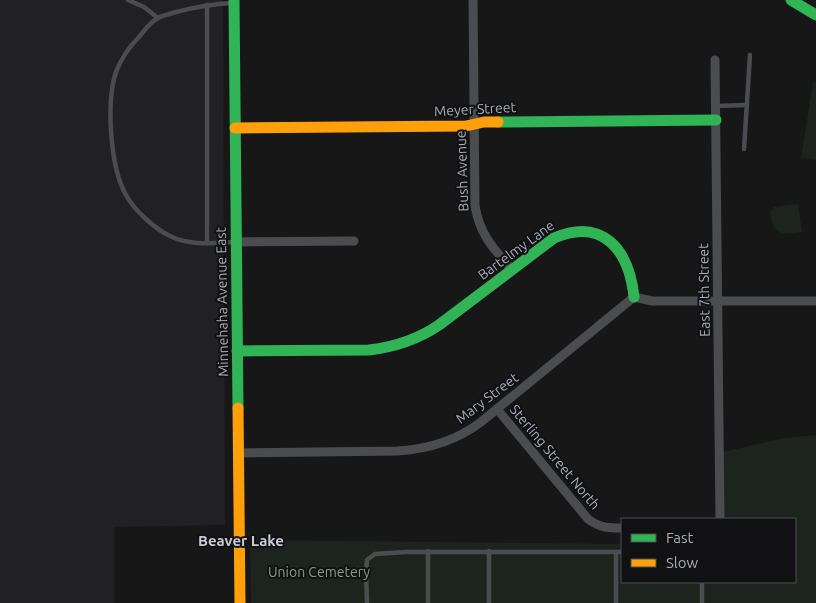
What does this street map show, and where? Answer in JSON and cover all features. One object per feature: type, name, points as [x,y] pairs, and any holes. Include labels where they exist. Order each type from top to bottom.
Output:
[{"type":"street","name":"Bush Avenue","points":[[473,0],[475,206],[480,228],[512,270]]},
{"type":"street","points":[[790,0],[816,15]]},
{"type":"street","name":"Minnehaha Avenue East","points":[[234,2],[240,603]]},
{"type":"street","name":"East 7th Street","points":[[715,60],[720,518]]},
{"type":"street","name":"Meyer Street","points":[[235,128],[466,126],[484,122],[716,120]]},
{"type":"street","name":"Bartelmy Lane","points":[[237,351],[370,350],[384,349],[412,342],[425,335],[554,238],[570,231],[587,230],[603,236],[610,242],[622,256],[630,270],[634,298]]},
{"type":"street","points":[[236,242],[354,241]]},
{"type":"street","points":[[634,298],[652,301],[816,302]]},
{"type":"street","name":"Mary Street","points":[[238,453],[398,452],[432,447],[449,441],[476,426],[634,298]]},
{"type":"street","name":"Sterling Street North","points":[[497,409],[588,519],[597,526],[621,528]]},
{"type":"lane","points":[[128,0],[144,7],[158,18]]},
{"type":"lane","points":[[234,2],[190,8],[158,18],[151,23],[135,41],[116,71],[112,90],[111,140],[118,174],[126,195],[155,227],[170,236],[187,242],[236,242]]},
{"type":"lane","points":[[206,243],[207,5]]},
{"type":"lane","points":[[744,149],[750,56]]},
{"type":"lane","points":[[716,106],[747,105]]},
{"type":"lane","points":[[428,551],[428,603]]},
{"type":"lane","points":[[367,603],[367,560],[375,554],[428,551],[621,552]]},
{"type":"lane","points":[[489,551],[489,603]]},
{"type":"lane","points":[[616,552],[616,603]]},
{"type":"lane","points":[[702,583],[702,603]]},
{"type":"shaded area","points":[[0,0],[223,0],[225,525],[114,527],[114,603],[0,603]]},
{"type":"green space","points":[[813,83],[816,83],[816,160],[801,158]]},
{"type":"green space","points":[[798,204],[802,232],[782,234],[773,227],[770,211],[774,207]]},
{"type":"green space","name":"Union Cemetery","points":[[816,435],[816,603],[251,603],[250,540],[621,544],[621,583],[796,583],[796,518],[722,518],[719,453],[784,438]]},
{"type":"traffic: fast","points":[[234,0],[238,408]]},
{"type":"traffic: fast","points":[[791,0],[816,15]]},
{"type":"traffic: fast","points":[[498,122],[716,120]]},
{"type":"traffic: fast","points":[[237,351],[369,350],[406,342],[439,325],[554,238],[571,233],[586,232],[600,235],[610,242],[619,252],[626,265],[634,297]]},
{"type":"traffic: slow","points":[[235,128],[466,126],[484,122],[498,122]]},
{"type":"traffic: slow","points":[[238,408],[240,603]]},
{"type":"district","name":"Beaver Lake","points":[[241,540]]}]
